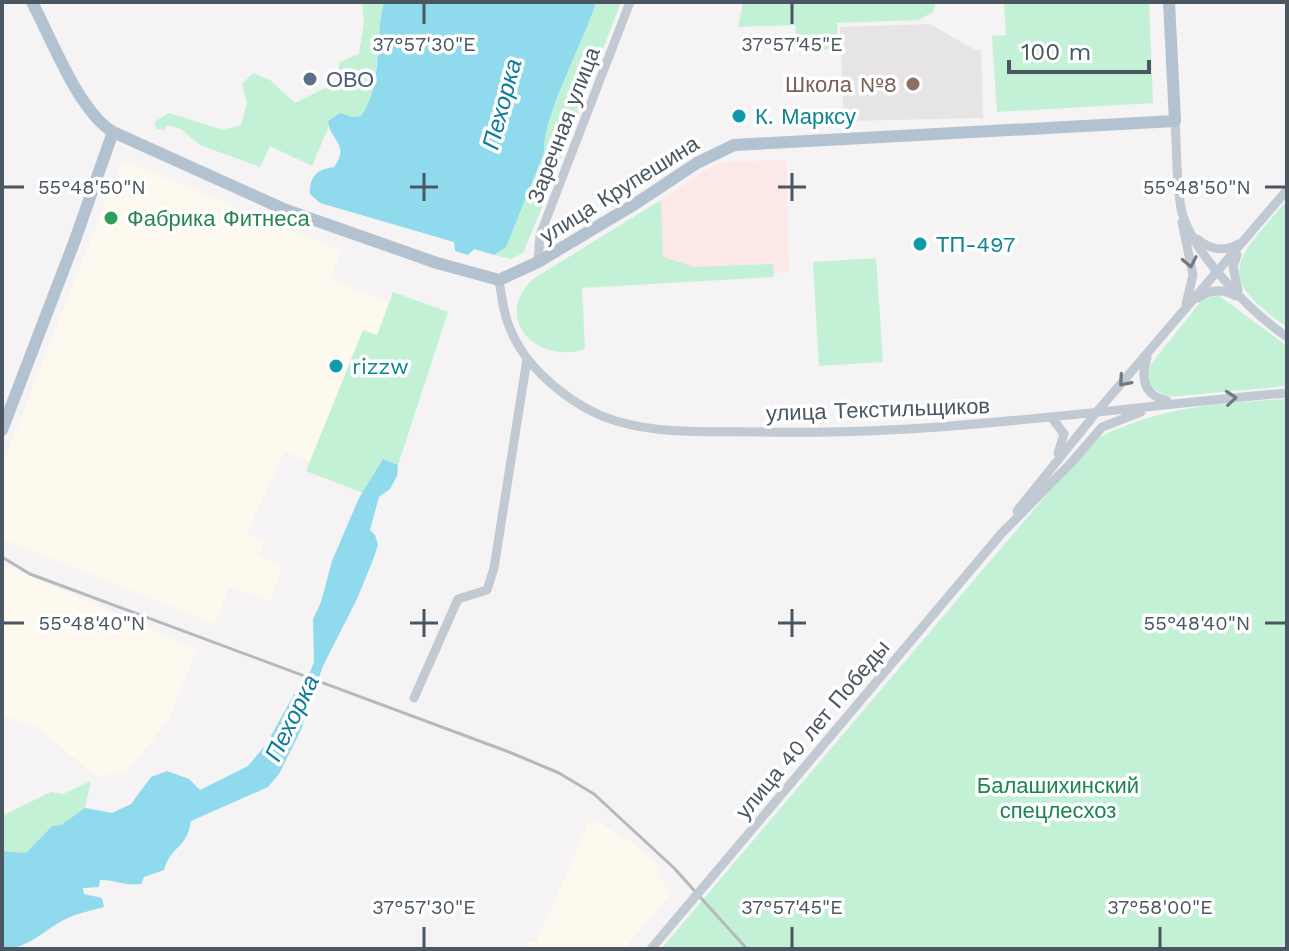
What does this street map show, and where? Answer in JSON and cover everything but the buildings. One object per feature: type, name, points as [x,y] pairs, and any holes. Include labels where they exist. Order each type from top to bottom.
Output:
[{"type":"main road","points":[[32,2],[82,99],[96,119],[113,132],[286,210],[437,263],[499,280]]},
{"type":"main road","points":[[1169,2],[1175,121]]},
{"type":"main road","name":"улица Крупешина","points":[[499,280],[538,262],[697,163],[734,145],[1175,121]]},
{"type":"main road","points":[[2,430],[113,132]]},
{"type":"street","name":"Заречная улица","points":[[538,262],[537,244],[545,220],[630,2]]},
{"type":"street","points":[[1175,121],[1183,232],[1193,275],[1181,314]]},
{"type":"street","name":"улица 40 лет Победы","points":[[651,949],[1001,534],[1095,414],[1287,190]]},
{"type":"street","points":[[1181,207],[1189,230],[1218,272],[1243,300],[1287,337]]},
{"type":"street","points":[[1189,230],[1203,243],[1220,249],[1233,247],[1249,236]]},
{"type":"street","points":[[1243,300],[1234,281],[1233,267],[1249,236]]},
{"type":"street","name":"улица Текстильщиков","points":[[499,280],[511,332],[527,359],[580,404],[614,420],[662,431],[826,434],[1052,418],[1176,402],[1287,393]]},
{"type":"street","points":[[1181,314],[1201,296],[1212,291],[1225,292],[1243,300]]},
{"type":"street","points":[[1153,348],[1144,369],[1145,386],[1156,397],[1176,402]]},
{"type":"street","points":[[414,698],[458,599],[487,590],[494,568],[527,359]]},
{"type":"street","name":"улица 40 лет Победы","points":[[1001,534],[1102,427],[1176,402]]},
{"type":"street","points":[[1050,468],[1064,440],[1062,428],[1052,418]]},
{"type":"shaded area","name":"Школа №8","points":[[930,24],[975,50],[981,50],[983,118],[844,121],[840,27]]},
{"type":"shaded area","points":[[122,160],[341,251],[330,279],[389,303],[377,335],[363,330],[310,462],[284,452],[247,533],[265,541],[259,556],[283,566],[269,602],[230,586],[215,624],[2,539],[2,466]]},
{"type":"shaded area","points":[[786,160],[789,272],[655,279],[653,205],[712,166],[724,162]]},
{"type":"shaded area","points":[[2,564],[197,649],[169,719],[128,771],[97,777],[37,727],[2,716]]},
{"type":"shaded area","points":[[596,819],[625,841],[627,839],[661,868],[656,874],[671,893],[624,949],[526,949],[529,941],[536,943],[589,822],[594,824]]},
{"type":"green space","points":[[362,2],[384,2],[375,75],[368,103],[361,116],[340,113],[328,121],[312,166],[270,146],[260,167],[200,145],[181,129],[168,125],[164,130],[157,129],[154,122],[169,113],[223,130],[241,125],[247,102],[242,84],[253,73],[270,80],[295,103],[335,83],[340,62],[359,54],[364,22]]},
{"type":"green space","points":[[596,2],[621,2],[539,215],[523,253],[511,259],[494,255],[506,246],[544,153],[549,120]]},
{"type":"green space","points":[[743,2],[936,2],[933,12],[918,20],[837,23],[838,49],[797,50],[795,25],[738,27]]},
{"type":"green space","points":[[1004,2],[1149,2],[1153,103],[997,112],[992,36],[1006,35]]},
{"type":"green space","points":[[661,200],[663,257],[694,267],[773,264],[774,277],[582,288],[585,349],[568,352],[551,350],[526,335],[519,323],[517,309],[521,294],[533,279]]},
{"type":"green space","points":[[1287,200],[1287,327],[1247,293],[1240,279],[1240,265],[1245,252]]},
{"type":"green space","points":[[876,258],[883,362],[819,366],[813,262]]},
{"type":"green space","points":[[393,292],[448,312],[398,465],[383,459],[363,493],[306,471],[363,330],[377,335]]},
{"type":"green space","points":[[1218,295],[1287,346],[1287,386],[1167,397],[1148,385],[1147,370],[1151,364],[1202,300]]},
{"type":"green space","name":"Балашихинский спецлесхоз","points":[[1287,399],[1287,949],[661,949],[1093,440],[1165,413],[1211,405]]},
{"type":"green space","points":[[91,781],[85,808],[61,825],[52,826],[26,853],[2,851],[2,816],[51,792],[63,794]]},
{"type":"water","name":"Пехорка","points":[[384,2],[596,2],[556,100],[544,153],[506,247],[494,255],[474,249],[468,255],[455,251],[454,242],[320,203],[310,194],[313,178],[319,172],[334,167],[339,159],[340,147],[328,121],[340,113],[361,116],[368,103],[376,75]]},
{"type":"water","name":"Пехорка","points":[[383,459],[398,465],[397,476],[390,489],[379,497],[370,530],[378,545],[357,599],[323,666],[301,730],[279,774],[268,787],[191,821],[186,837],[170,856],[164,870],[144,877],[141,884],[100,880],[99,887],[83,888],[84,894],[102,898],[104,907],[65,919],[26,944],[2,949],[2,851],[26,853],[52,826],[61,825],[85,808],[112,813],[131,804],[151,777],[167,771],[189,779],[200,790],[248,766],[267,743],[293,696],[306,682],[314,662],[313,619],[332,561],[359,498]]},
{"type":"railway","points":[[2,557],[30,574],[559,773],[594,794],[674,868],[747,949]]},
{"type":"place","name":"ОВО","points":[[310,79]]},
{"type":"place","name":"Школа №8","points":[[913,84]]},
{"type":"place","name":"К. Марксу","points":[[739,116]]},
{"type":"place","name":"Фабрика Фитнеса","points":[[111,218]]},
{"type":"place","name":"ТП-497","points":[[920,244]]},
{"type":"place","name":"rizzw","points":[[336,366]]}]
